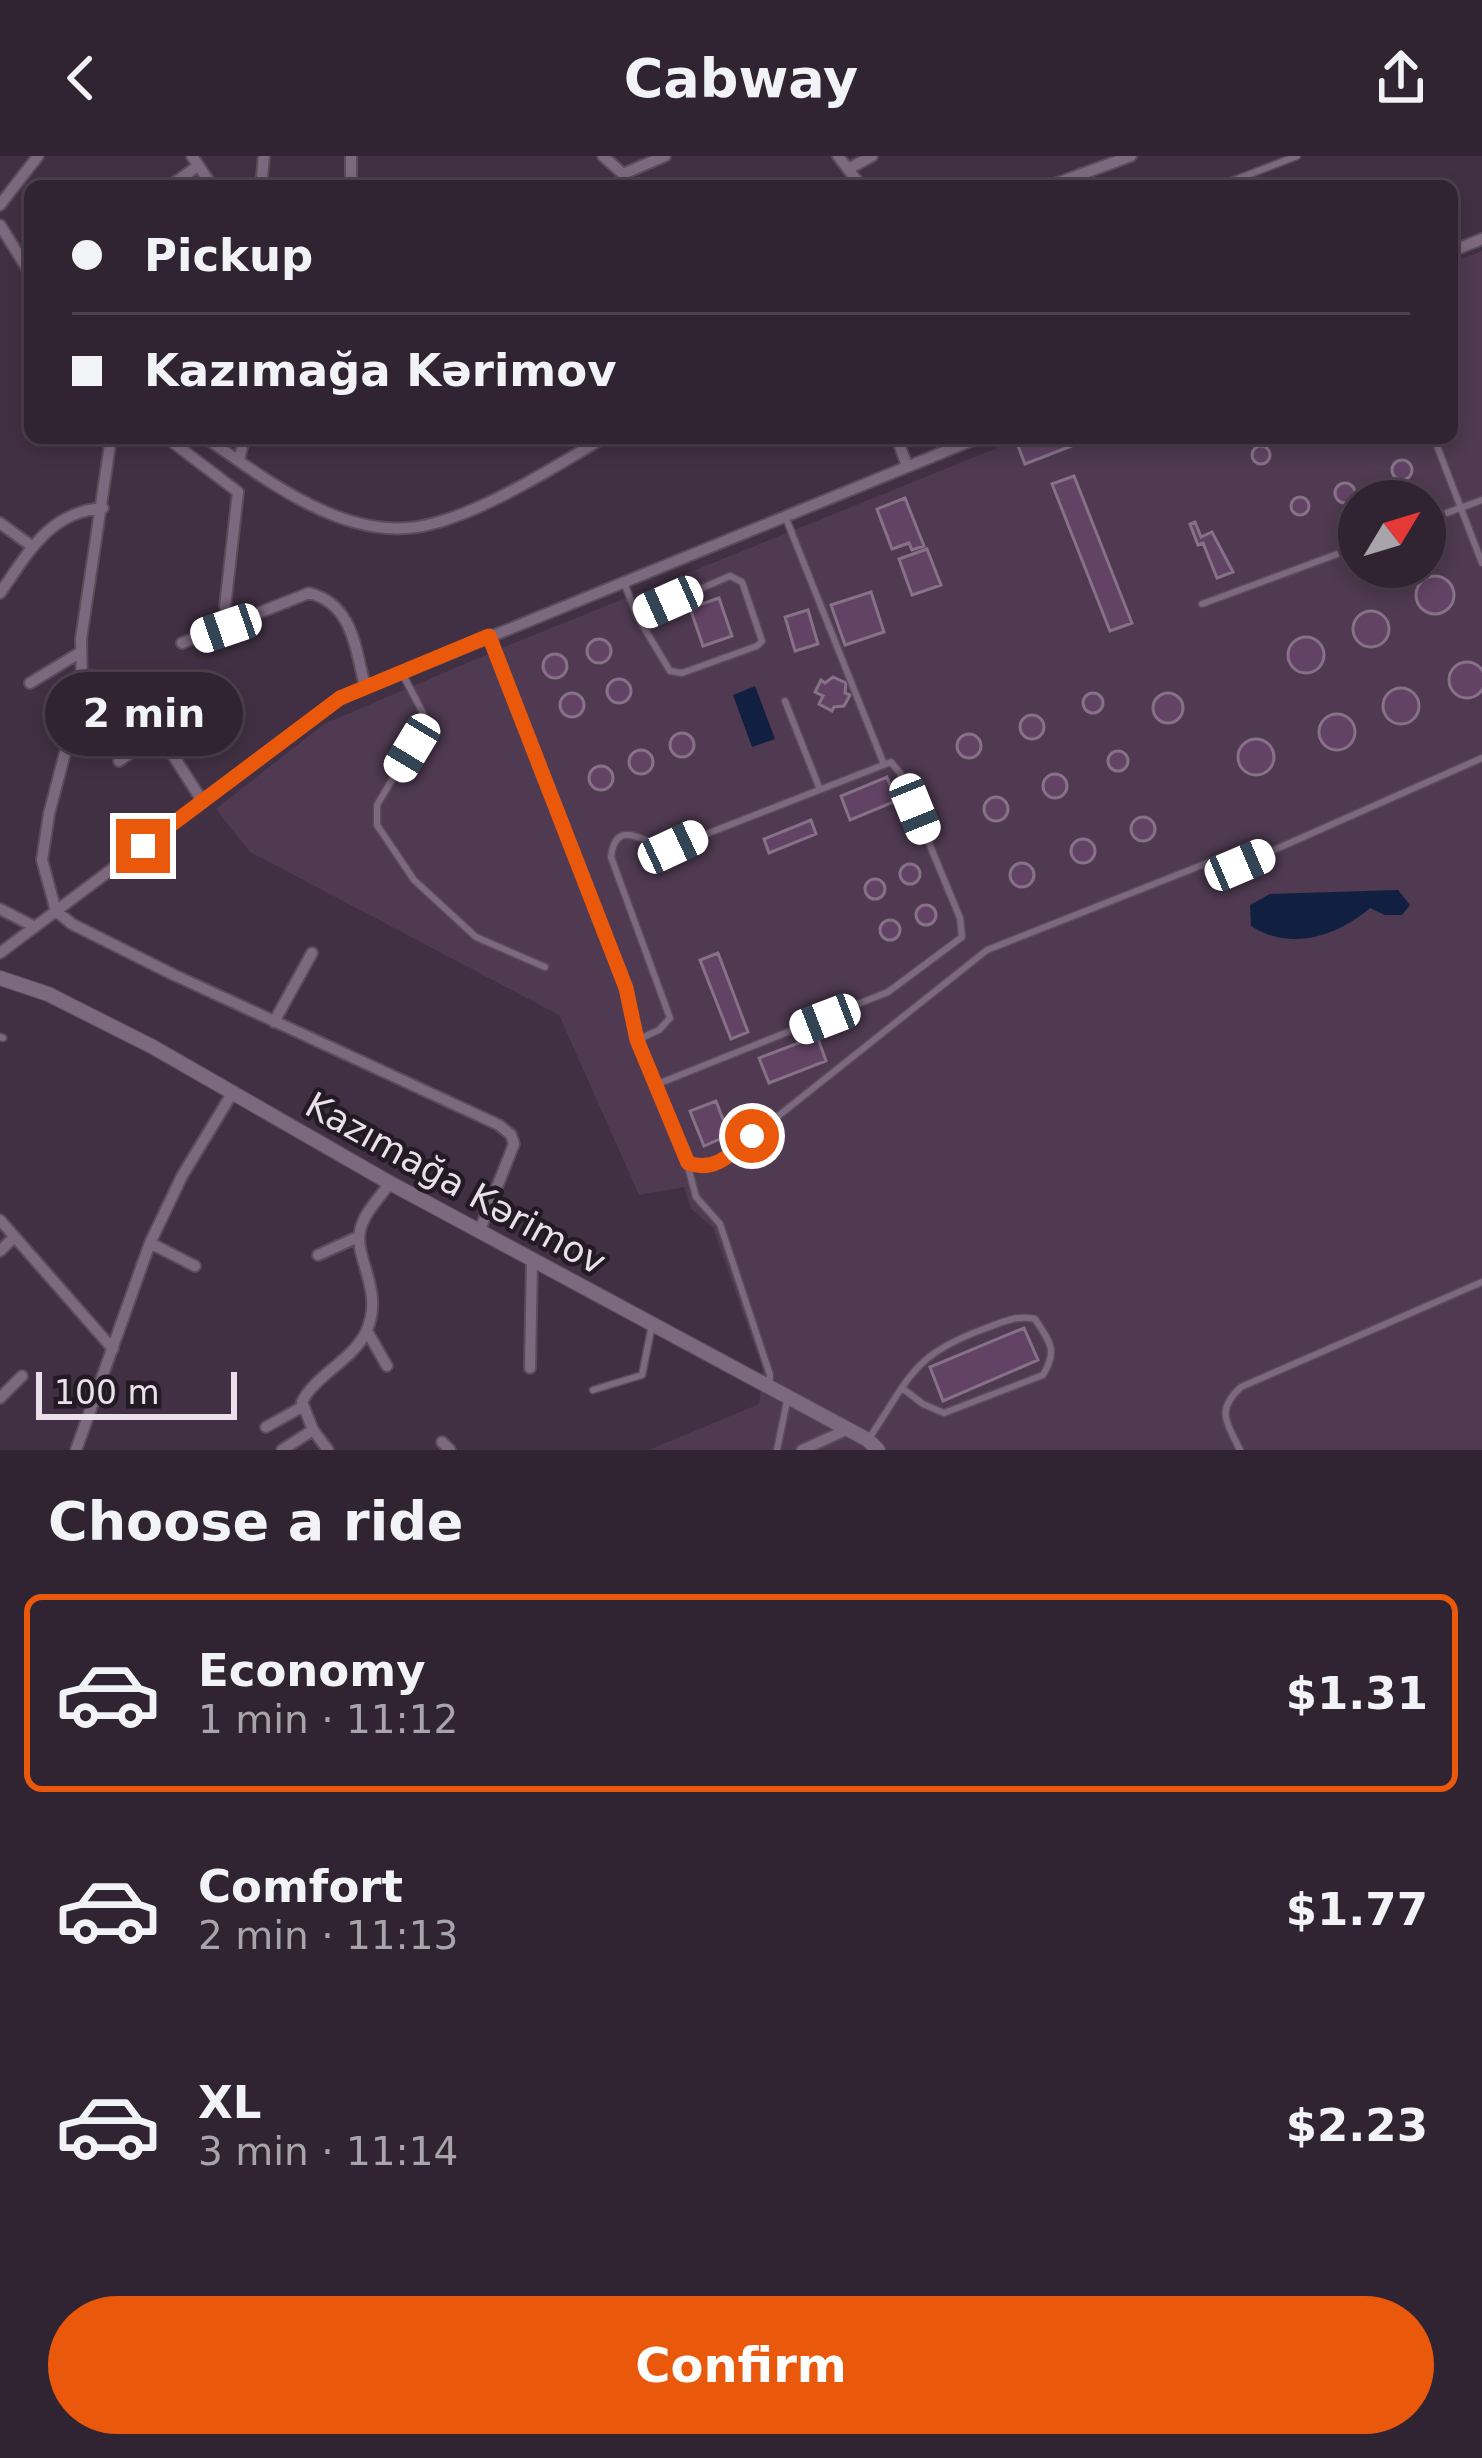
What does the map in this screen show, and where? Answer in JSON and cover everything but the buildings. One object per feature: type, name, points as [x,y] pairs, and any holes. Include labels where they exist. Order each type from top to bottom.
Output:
[{"type":"street","points":[[0,205],[38,156]]},
{"type":"street","points":[[603,156],[623,174],[665,156]]},
{"type":"street","points":[[838,156],[856,180]]},
{"type":"street","points":[[848,169],[872,156]]},
{"type":"street","points":[[1063,180],[1108,160],[1131,156]]},
{"type":"street","points":[[0,225],[24,263]]},
{"type":"street","points":[[110,444],[86,600],[82,688],[49,814],[43,860],[56,911],[72,924],[274,1022],[499,1125],[514,1144],[479,1232]]},
{"type":"street","points":[[175,444],[238,493],[225,607]]},
{"type":"street","points":[[215,444],[302,500],[373,526],[408,528],[439,521],[512,489],[592,444]]},
{"type":"street","points":[[239,461],[245,444]]},
{"type":"street","points":[[899,444],[907,466]]},
{"type":"street","points":[[0,953],[318,713],[365,686],[963,444]]},
{"type":"street","points":[[0,593],[33,547],[66,516],[103,508]]},
{"type":"street","points":[[0,523],[33,547]]},
{"type":"street","points":[[182,644],[309,593],[332,602],[348,620],[365,686]]},
{"type":"street","points":[[30,683],[81,652]]},
{"type":"street","points":[[118,761],[184,715]]},
{"type":"street","points":[[160,735],[203,802]]},
{"type":"street","points":[[0,909],[35,927]]},
{"type":"street","points":[[274,1022],[312,953]]},
{"type":"street","name":"Kazımağa Kərimov","points":[[0,978],[48,994],[233,1092],[390,1183],[873,1445]]},
{"type":"street","points":[[76,1450],[150,1244],[182,1176],[233,1092]]},
{"type":"street","points":[[266,1427],[302,1407],[307,1393],[367,1331],[370,1274],[358,1237],[362,1223],[390,1183]]},
{"type":"street","points":[[0,1220],[112,1349]]},
{"type":"street","points":[[0,1251],[14,1237]]},
{"type":"street","points":[[318,1255],[358,1237]]},
{"type":"street","points":[[150,1244],[195,1265]]},
{"type":"street","points":[[530,1368],[532,1260]]},
{"type":"street","points":[[367,1331],[387,1366]]},
{"type":"street","points":[[0,1398],[22,1376]]},
{"type":"street","points":[[302,1407],[328,1450]]},
{"type":"street","points":[[282,1450],[313,1430]]},
{"type":"street","points":[[802,1450],[846,1430]]},
{"type":"lane","points":[[1235,180],[1297,156]]},
{"type":"lane","points":[[1436,444],[1482,563]]},
{"type":"lane","points":[[1446,513],[1482,500]]},
{"type":"lane","points":[[785,516],[883,762]]},
{"type":"lane","points":[[1202,604],[1338,554]]},
{"type":"lane","points":[[623,582],[638,616],[670,671],[682,673],[762,641],[742,582],[736,577],[638,616]]},
{"type":"lane","points":[[489,636],[626,988],[637,1040],[688,1163],[696,1197],[720,1224],[726,1240],[770,1375],[769,1388]]},
{"type":"lane","points":[[402,672],[424,724],[377,805],[377,825],[414,880],[476,937],[545,967]]},
{"type":"lane","points":[[785,700],[819,788]]},
{"type":"lane","points":[[688,1163],[702,1168],[719,1163],[987,950],[1220,858],[1240,865],[1482,758]]},
{"type":"lane","points":[[637,1040],[669,1024],[670,1018],[610,857],[611,847],[625,833],[660,847],[673,847],[891,762],[900,773],[960,918],[962,937],[888,992],[655,1085]]},
{"type":"lane","points":[[1240,1450],[1224,1414],[1227,1400],[1241,1387],[1482,1282]]},
{"type":"lane","points":[[873,1445],[902,1388],[917,1363],[950,1341],[1021,1316],[1035,1319],[1049,1341],[1052,1360],[1043,1376],[944,1413],[902,1388]]},
{"type":"lane","points":[[593,1390],[642,1375],[652,1325]]},
{"type":"lane","points":[[777,1450],[788,1398]]},
{"type":"shaded area","points":[[1482,251],[1482,1450],[649,1450],[759,1404],[763,1370],[713,1228],[691,1209],[684,1187],[639,1195],[559,1015],[250,852],[216,809],[324,724],[1007,444],[1458,444],[1458,261]]},
{"type":"water","points":[[755,686],[775,739],[752,747],[733,695]]},
{"type":"water","points":[[1398,890],[1410,905],[1402,915],[1385,915],[1370,908],[1343,927],[1297,939],[1266,934],[1251,926],[1250,905],[1270,894]]},
{"type":"route","points":[[143,846],[340,698],[489,636],[626,988],[637,1040],[679,1147],[688,1163],[702,1168],[719,1163],[752,1136]]}]
